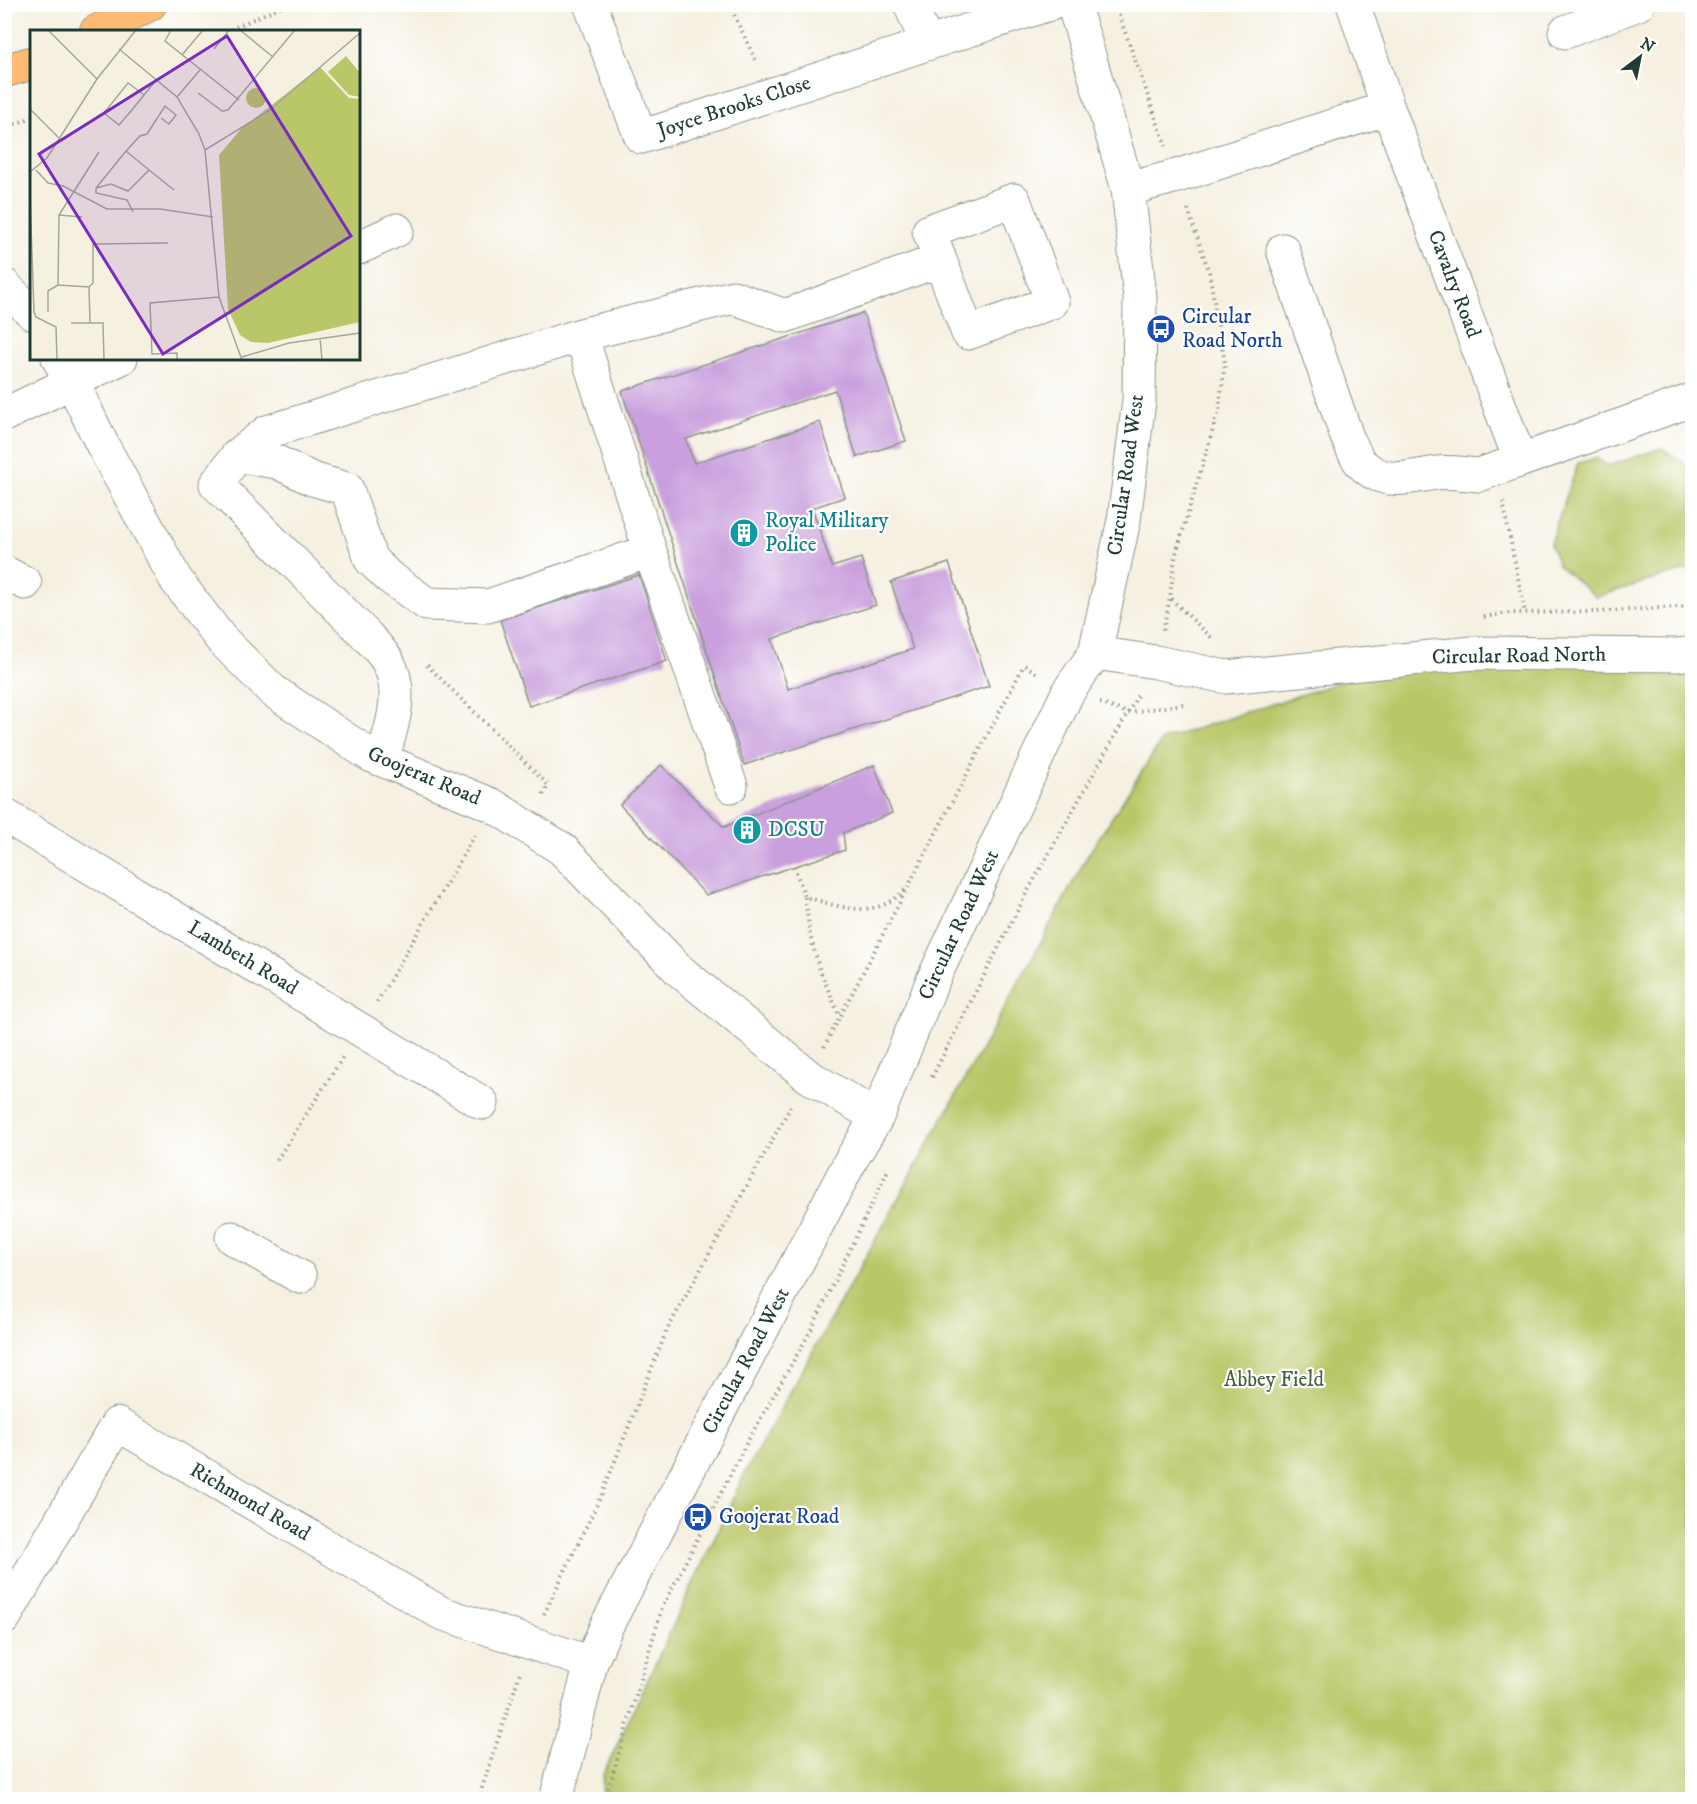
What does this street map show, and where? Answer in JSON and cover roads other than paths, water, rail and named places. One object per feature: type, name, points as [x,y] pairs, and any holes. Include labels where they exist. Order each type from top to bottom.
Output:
[{"type":"main road","points":[[100,30],[150,4]]},
{"type":"main road","points":[[4,71],[30,64]]},
{"type":"street","name":"Joyce Brooks Close","points":[[590,4],[641,137],[1049,4]]},
{"type":"street","points":[[910,4],[927,44]]},
{"type":"street","name":"Circular Road West","points":[[556,1800],[591,1664],[606,1627],[851,1160],[877,1117],[932,982],[1063,702],[1095,653],[1124,520],[1139,401],[1140,297],[1128,189],[1073,4]]},
{"type":"street","name":"Cavalry Road","points":[[1353,4],[1388,108],[1498,468]]},
{"type":"street","points":[[1565,32],[1638,4]]},
{"type":"street","points":[[1128,189],[1177,176],[1388,108]]},
{"type":"street","points":[[360,247],[397,230]]},
{"type":"street","points":[[1282,250],[1347,437],[1362,465],[1379,476],[1408,480],[1437,473],[1498,468],[1692,400]]},
{"type":"street","points":[[382,760],[395,717],[395,686],[388,662],[367,636],[216,484],[237,456],[267,432],[581,335],[733,297],[785,316],[940,261]]},
{"type":"street","points":[[4,285],[30,311]]},
{"type":"street","points":[[581,335],[650,551],[731,786]]},
{"type":"street","points":[[4,415],[65,370],[112,360]]},
{"type":"street","name":"Goojerat Road","points":[[65,370],[102,446],[176,580],[221,639],[273,691],[370,755],[492,805],[562,849],[680,971],[808,1076],[877,1117]]},
{"type":"street","points":[[237,456],[277,462],[312,479],[347,489],[371,560],[389,577],[426,604],[488,606],[650,551]]},
{"type":"street","name":"Circular Road North","points":[[1095,653],[1226,676],[1473,653],[1678,655],[1692,653]]},
{"type":"street","name":"Lambeth Road","points":[[4,815],[482,1103]]},
{"type":"street","points":[[232,1238],[300,1277]]},
{"type":"street","name":"Richmond Road","points":[[4,1618],[117,1424],[441,1613],[591,1664]]},
{"type":"place","name":"Circular Road North","points":[[1161,329]]},
{"type":"place","name":"Royal Military Police","points":[[744,533]]},
{"type":"place","name":"DCSU","points":[[747,830]]},
{"type":"place","name":"Goojerat Road","points":[[698,1517]]},
{"type":"park label","name":"Abbey Field","points":[[1274,1380]]}]
